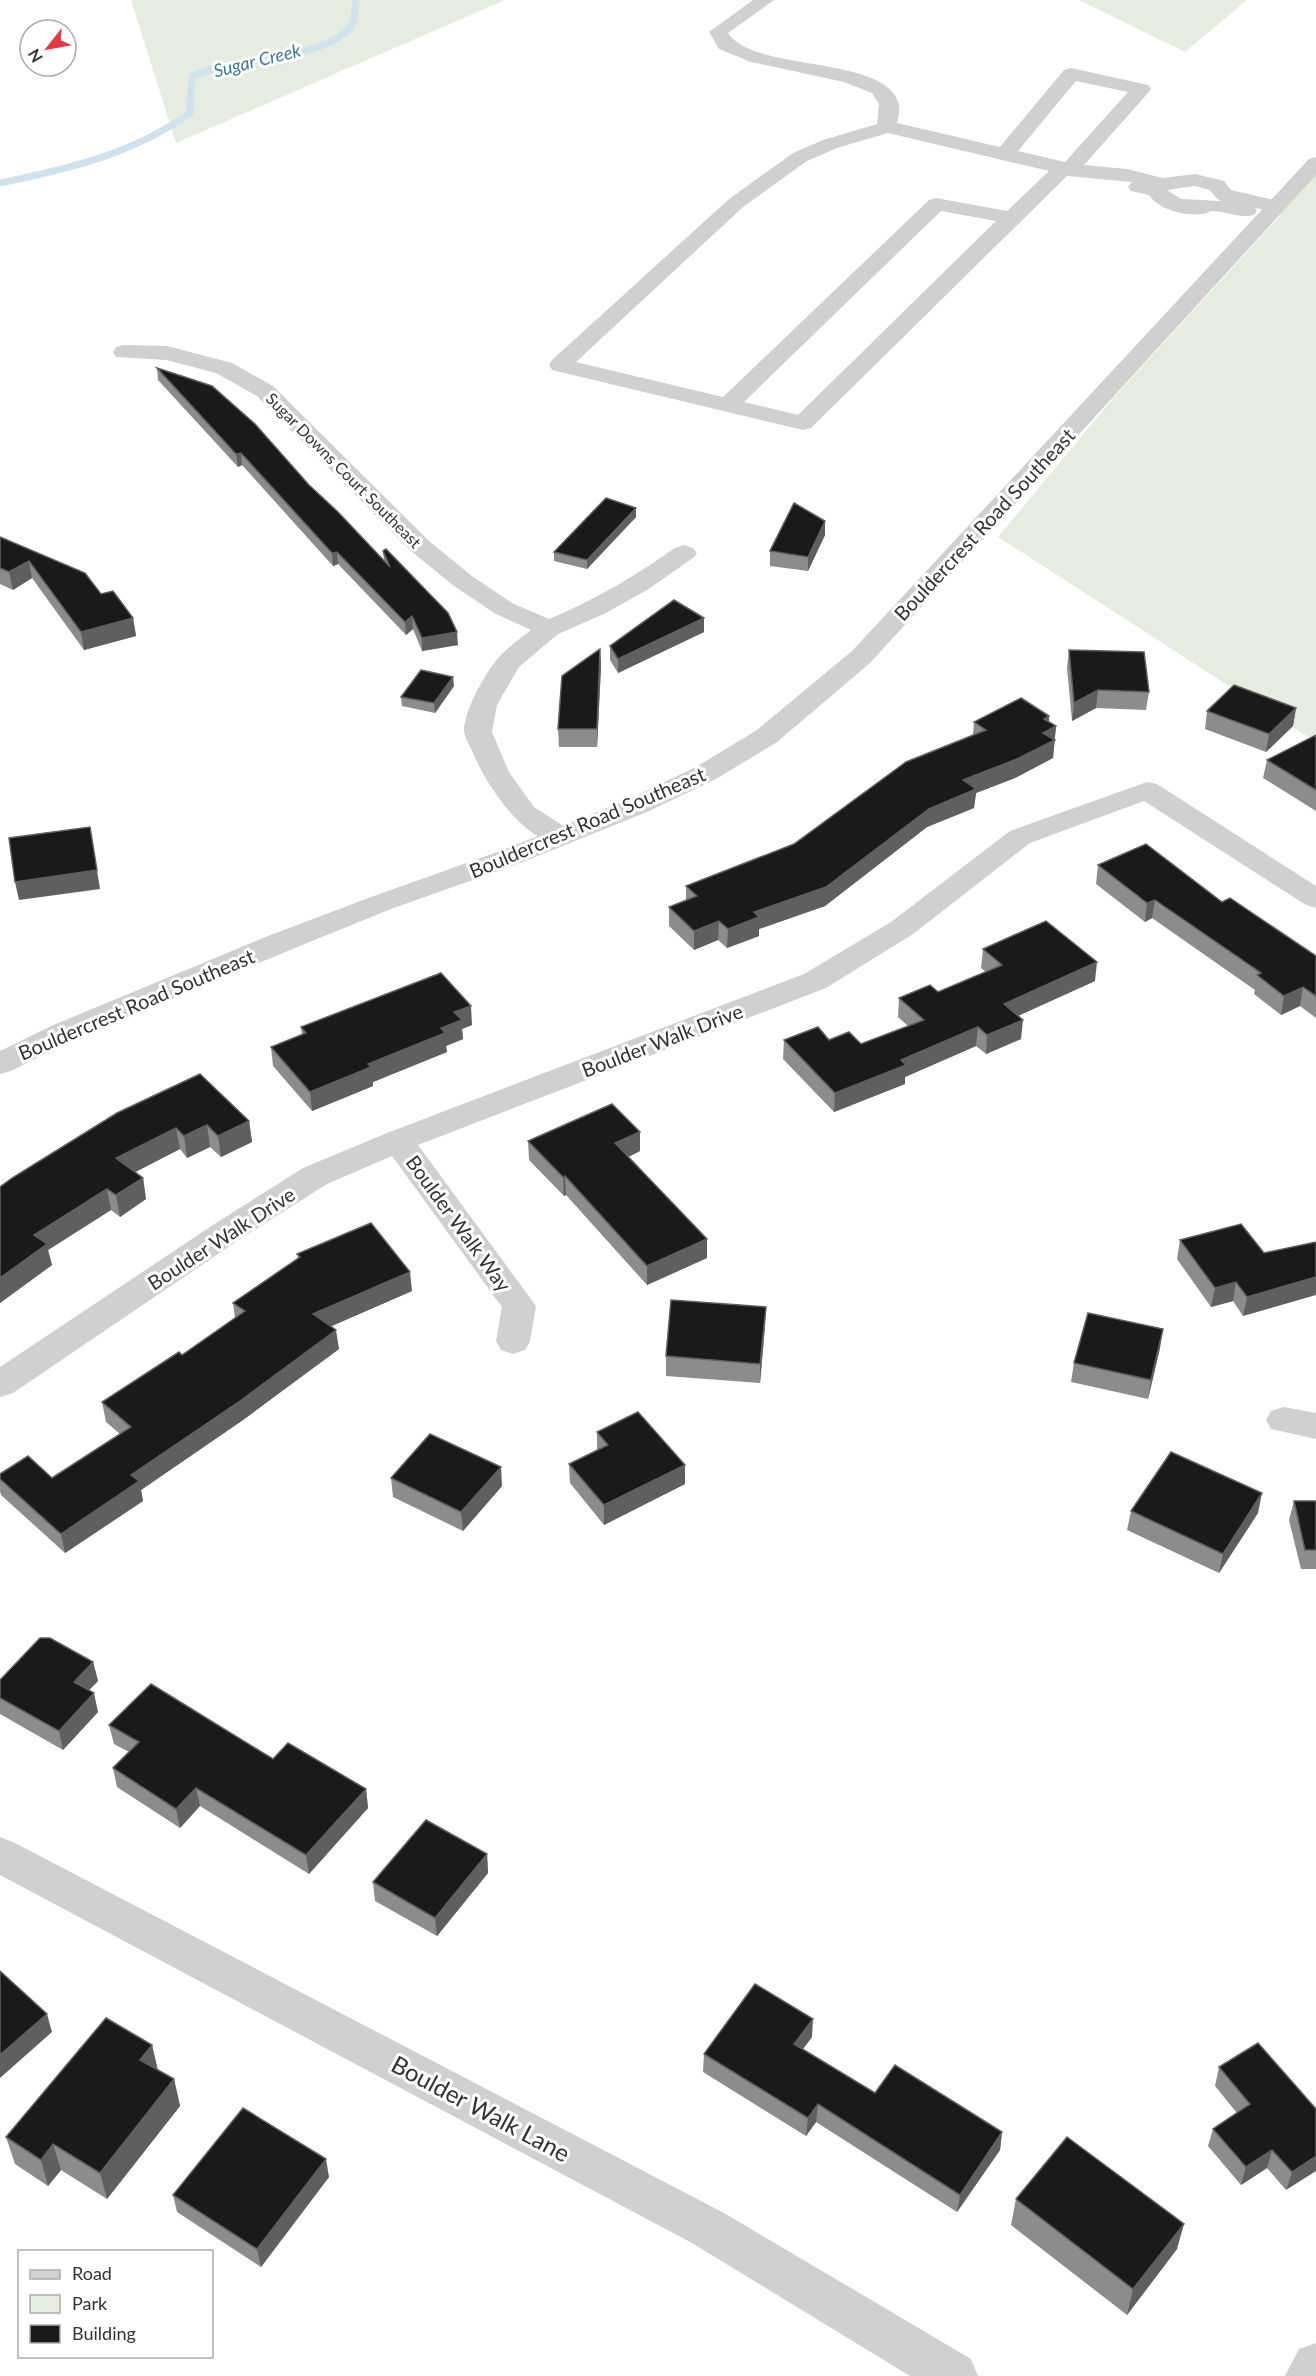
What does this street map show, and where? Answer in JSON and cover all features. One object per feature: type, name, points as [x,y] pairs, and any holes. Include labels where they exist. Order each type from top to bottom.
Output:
[{"type":"street","points":[[765,0],[718,32],[726,45],[758,58],[849,77],[879,89],[889,104],[887,127]]},
{"type":"street","points":[[1004,154],[1071,74],[1141,89],[1066,169],[1012,218],[803,423],[560,365],[736,203],[800,157],[830,144],[887,127],[1066,169],[1103,174],[1117,183],[1160,187],[1196,180],[1217,185],[1224,195],[1272,210]]},
{"type":"street","name":"Bouldercrest Road Southeast","points":[[0,1064],[62,1033],[279,943],[561,837],[706,773],[766,736],[861,657],[1316,163]]},
{"type":"street","points":[[1160,187],[1161,197],[1176,205],[1272,210]]},
{"type":"street","points":[[728,405],[936,204],[1012,218]]},
{"type":"street","name":"Sugar Downs Court Southeast","points":[[124,352],[167,353],[224,368],[266,391],[420,546],[463,581],[503,608],[549,628]]},
{"type":"street","points":[[561,837],[524,813],[495,773],[478,732],[483,705],[509,662],[549,628],[596,609],[638,585],[684,553]]},
{"type":"street","name":"Boulder Walk Drive","points":[[0,1384],[228,1231],[315,1176],[398,1141],[815,981],[902,928],[1020,837],[1147,790],[1316,899]]},
{"type":"street","name":"Boulder Walk Way","points":[[398,1141],[519,1306],[513,1341]]},
{"type":"street","name":"Boulder Walk Lane","points":[[0,1855],[708,2228],[954,2376]]},
{"type":"street","points":[[1309,2376],[1316,2366]]},
{"type":"green space","points":[[131,0],[505,0],[176,143]]},
{"type":"green space","points":[[1079,0],[1247,0],[1185,52]]},
{"type":"green space","points":[[1316,167],[1316,742],[998,537],[1115,396],[1278,218]]},
{"type":"building","points":[[157,368],[212,386],[255,424],[309,485],[390,567],[383,551],[386,549],[448,613],[457,632],[422,638],[412,616],[405,622],[337,552],[332,553],[241,453],[236,454]]},
{"type":"building","points":[[606,498],[636,508],[587,560],[554,552]]},
{"type":"building","points":[[794,503],[825,521],[808,557],[770,551]]},
{"type":"building","points":[[0,537],[85,573],[101,594],[113,591],[133,618],[81,632],[29,561],[9,572],[0,568]]},
{"type":"building","points":[[674,600],[704,618],[618,659],[610,646]]},
{"type":"building","points":[[600,649],[597,729],[558,729],[562,676]]},
{"type":"building","points":[[1069,650],[1144,652],[1149,692],[1098,690],[1074,703]]},
{"type":"building","points":[[421,670],[453,677],[434,703],[401,697]]},
{"type":"building","points":[[1234,685],[1296,708],[1269,734],[1207,711]]},
{"type":"building","points":[[1021,698],[1049,716],[1044,719],[1056,726],[1043,733],[1055,740],[1017,759],[963,780],[976,789],[929,809],[826,887],[754,912],[759,917],[728,929],[719,921],[694,931],[669,907],[697,896],[686,886],[794,844],[906,762],[986,730],[974,722]]},
{"type":"building","points":[[1316,735],[1316,790],[1267,760]]},
{"type":"building","points":[[90,827],[97,870],[15,882],[9,838]]},
{"type":"building","points":[[1146,844],[1222,902],[1230,898],[1316,956],[1316,996],[1303,987],[1284,996],[1257,975],[1261,973],[1155,900],[1147,903],[1098,865]]},
{"type":"building","points":[[1046,921],[1097,962],[1004,1004],[1023,1020],[987,1035],[978,1027],[901,1060],[906,1065],[835,1093],[784,1040],[818,1027],[829,1040],[849,1032],[861,1044],[924,1020],[899,998],[930,985],[938,992],[1002,965],[983,949]]},
{"type":"building","points":[[441,973],[471,1006],[454,1012],[462,1020],[441,1028],[445,1033],[368,1064],[371,1067],[310,1092],[271,1047],[306,1033],[301,1027]]},
{"type":"building","points":[[200,1074],[249,1121],[218,1136],[207,1125],[184,1136],[176,1128],[116,1158],[143,1178],[116,1195],[107,1189],[34,1235],[47,1244],[0,1278],[0,1187],[117,1113]]},
{"type":"building","points":[[612,1104],[640,1132],[615,1143],[707,1239],[647,1266],[565,1176],[563,1177],[528,1141]]},
{"type":"building","points":[[371,1223],[410,1272],[313,1314],[336,1330],[240,1401],[131,1475],[139,1481],[61,1534],[0,1479],[0,1474],[28,1456],[52,1478],[131,1427],[102,1402],[179,1352],[182,1355],[245,1311],[233,1303],[300,1257],[297,1254]]},
{"type":"building","points":[[1241,1224],[1264,1253],[1316,1242],[1316,1277],[1247,1297],[1236,1282],[1215,1288],[1180,1240]]},
{"type":"building","points":[[671,1300],[766,1307],[760,1364],[666,1356]]},
{"type":"building","points":[[1088,1313],[1163,1329],[1151,1380],[1074,1363]]},
{"type":"building","points":[[638,1412],[685,1465],[604,1505],[569,1464],[608,1445],[597,1432]]},
{"type":"building","points":[[430,1434],[501,1467],[461,1512],[391,1478]]},
{"type":"building","points":[[1171,1452],[1262,1493],[1223,1554],[1131,1511]]},
{"type":"building","points":[[1294,1501],[1316,1501],[1316,1550],[1305,1550]]},
{"type":"building","points":[[40,1638],[50,1638],[93,1662],[74,1682],[94,1693],[59,1731],[0,1698],[0,1680]]},
{"type":"building","points":[[151,1684],[273,1759],[288,1743],[366,1789],[306,1855],[196,1788],[176,1809],[113,1768],[139,1742],[109,1725]]},
{"type":"building","points":[[426,1820],[487,1854],[435,1918],[373,1882]]},
{"type":"building","points":[[0,1971],[47,2014],[0,2055]]},
{"type":"building","points":[[755,1984],[813,2019],[794,2044],[875,2093],[895,2065],[1002,2132],[960,2195],[818,2104],[808,2118],[704,2054]]},
{"type":"building","points":[[106,2018],[152,2045],[140,2060],[174,2079],[100,2173],[53,2144],[41,2160],[6,2137]]},
{"type":"building","points":[[1258,2043],[1316,2109],[1316,2156],[1292,2172],[1272,2150],[1246,2167],[1213,2129],[1250,2104],[1219,2067]]},
{"type":"building","points":[[243,2108],[326,2159],[257,2249],[173,2195]]},
{"type":"building","points":[[1067,2137],[1184,2224],[1133,2289],[1016,2199]]},
{"type":"waterway","name":"Sugar Creek","points":[[0,183],[75,166],[146,139],[190,113],[192,76],[219,67],[306,50],[336,39],[352,24],[356,0]]}]
